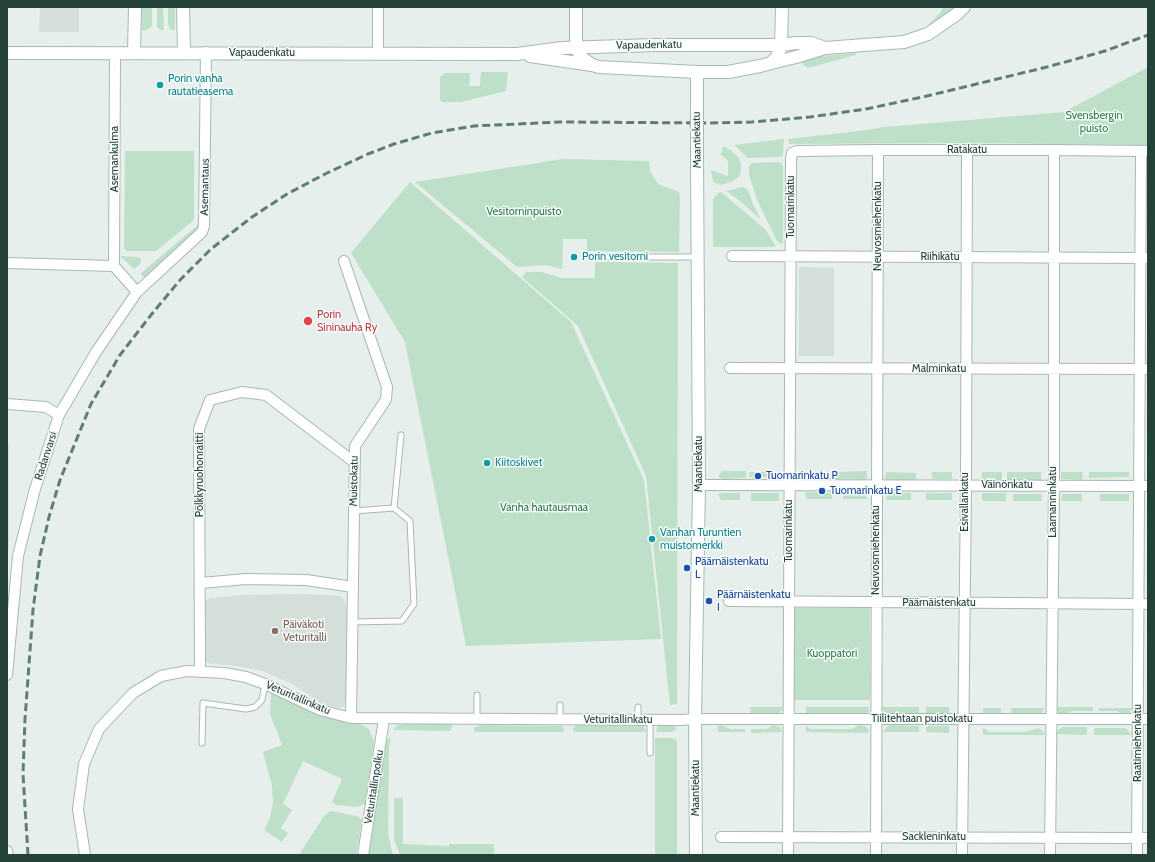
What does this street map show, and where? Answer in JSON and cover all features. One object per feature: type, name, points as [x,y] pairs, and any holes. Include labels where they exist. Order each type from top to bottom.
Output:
[{"type":"street","points":[[134,53],[135,7]]},
{"type":"street","points":[[183,7],[184,52]]},
{"type":"street","points":[[378,7],[378,53]]},
{"type":"street","points":[[576,7],[576,47],[581,57],[592,65]]},
{"type":"street","points":[[771,63],[777,58],[781,45],[782,7]]},
{"type":"street","points":[[826,48],[904,42],[928,34],[957,14],[964,7]]},
{"type":"street","name":"Vapaudenkatu","points":[[517,54],[576,47],[655,45],[781,45],[811,43],[826,48]]},
{"type":"street","name":"Vapaudenkatu","points":[[7,53],[206,52],[517,54],[599,66],[697,72],[728,72],[760,66],[826,48]]},
{"type":"street","name":"Asemantaus","points":[[138,292],[202,232],[204,226],[206,52]]},
{"type":"street","name":"Asemankulma","points":[[114,266],[115,53]]},
{"type":"street","name":"Maantiekatu","points":[[696,855],[695,719],[699,485],[697,72]]},
{"type":"street","name":"Neuvosmiehenkatu","points":[[876,855],[875,719],[878,150]]},
{"type":"street","name":"Esivallankatu","points":[[962,855],[966,485],[967,150]]},
{"type":"street","name":"Laamanninkatu","points":[[1050,855],[1054,485],[1054,150]]},
{"type":"street","name":"Ratakatu","points":[[791,159],[792,153],[797,151],[1145,151]]},
{"type":"street","name":"Raatimiehenkatu","points":[[1137,855],[1143,720],[1145,151]]},
{"type":"street","name":"Tuomarinkatu","points":[[788,855],[791,159]]},
{"type":"street","name":"Riihikatu","points":[[732,256],[1144,258]]},
{"type":"street","name":"Muistokatu","points":[[344,261],[387,388],[386,399],[355,446],[351,718]]},
{"type":"street","points":[[7,263],[114,266],[138,292]]},
{"type":"street","name":"Radanvarsi","points":[[7,675],[18,556],[35,489],[59,416],[96,352],[138,292]]},
{"type":"street","name":"Malminkatu","points":[[730,368],[1144,369]]},
{"type":"street","name":"Pölkkyruohonraitti","points":[[200,671],[201,583],[199,429],[210,400],[242,392],[266,395],[354,462]]},
{"type":"street","points":[[7,404],[46,407],[59,416]]},
{"type":"street","name":"Väinönkatu","points":[[699,485],[789,484],[1144,486]]},
{"type":"street","points":[[201,583],[246,579],[306,580],[353,587]]},
{"type":"street","name":"Päärnäistenkatu","points":[[729,601],[1143,604]]},
{"type":"street","name":"Veturitallinkatu","points":[[85,855],[78,809],[84,764],[99,730],[133,693],[161,676],[187,671],[200,671],[246,677],[265,684],[320,710],[351,718],[695,719]]},
{"type":"street","name":"Veturitallinpolku","points":[[363,855],[384,719]]},
{"type":"street","name":"Tiilitehtaan puistokatu","points":[[695,719],[1143,720]]},
{"type":"street","name":"Sackleninkatu","points":[[721,837],[1148,838]]},
{"type":"street","points":[[7,851],[8,855]]},
{"type":"lane","points":[[591,257],[698,257]]},
{"type":"lane","points":[[394,508],[401,435]]},
{"type":"lane","points":[[352,622],[402,621],[414,604],[410,521],[394,508],[354,511]]},
{"type":"lane","points":[[202,743],[203,703],[246,709],[255,707],[262,700],[265,684]]},
{"type":"lane","points":[[477,719],[478,695]]},
{"type":"lane","points":[[560,705],[560,719]]},
{"type":"lane","points":[[638,707],[638,720]]},
{"type":"lane","points":[[650,720],[650,753]]},
{"type":"shaded area","points":[[40,7],[79,7],[79,32],[39,32]]},
{"type":"shaded area","points":[[799,267],[834,268],[834,356],[799,356]]},
{"type":"shaded area","points":[[7,444],[9,444],[9,547],[7,547]]},
{"type":"shaded area","name":"Päiväkoti Veturitalli","points":[[305,594],[340,596],[344,600],[347,608],[346,699],[344,706],[339,708],[322,704],[294,685],[263,671],[230,665],[211,664],[205,661],[203,654],[204,605],[206,600],[211,598],[243,595]]},
{"type":"green space","points":[[142,7],[152,7],[152,26],[147,30],[142,30]]},
{"type":"green space","points":[[157,7],[163,7],[164,30],[160,30],[157,27]]},
{"type":"green space","points":[[168,7],[175,7],[175,30],[171,30],[168,25]]},
{"type":"green space","points":[[944,7],[955,7],[938,21],[928,26],[940,13]]},
{"type":"green space","points":[[856,53],[856,55],[808,68],[803,65],[801,60],[823,56]]},
{"type":"green space","name":"Svensbergin puisto","points":[[1148,67],[1148,145],[967,143],[789,144],[788,139],[885,127],[1064,112]]},
{"type":"green space","points":[[481,72],[508,72],[506,91],[461,102],[442,102],[440,100],[440,77],[445,73],[470,73],[469,86],[480,86]]},
{"type":"green space","points":[[784,139],[783,154],[780,157],[748,158],[734,145]]},
{"type":"green space","points":[[724,146],[737,156],[741,163],[741,169],[740,175],[736,179],[720,185],[713,182],[711,170],[728,176],[728,161],[720,155]]},
{"type":"green space","points":[[125,151],[194,151],[193,221],[156,251],[127,251],[124,248]]},
{"type":"green space","name":"Vesitorninpuisto","points":[[563,159],[649,161],[650,171],[658,184],[679,192],[679,252],[587,251],[587,239],[563,239],[562,269],[545,265],[517,267],[415,182]]},
{"type":"green space","points":[[779,162],[783,167],[782,244],[777,241],[757,200],[749,175],[749,166],[752,163]]},
{"type":"green space","name":"Vanha hautausmaa","points":[[410,182],[571,322],[644,480],[661,639],[466,646],[405,342],[351,253]]},
{"type":"green space","points":[[743,187],[748,190],[761,220],[740,201],[726,191]]},
{"type":"green space","points":[[721,192],[766,230],[775,247],[713,247],[713,199],[718,193]]},
{"type":"green space","points":[[199,224],[197,229],[148,278],[146,279],[140,274]]},
{"type":"green space","points":[[120,256],[138,257],[141,259],[141,263],[134,269]]},
{"type":"green space","points":[[595,262],[678,263],[677,704],[670,705],[646,476],[578,326],[522,277],[526,272],[542,272],[561,278],[595,278]]},
{"type":"green space","points":[[722,471],[746,471],[746,478],[723,479],[718,477]]},
{"type":"green space","points":[[867,471],[867,478],[865,479],[835,479],[835,472]]},
{"type":"green space","points":[[749,472],[779,472],[779,475],[776,477],[749,477]]},
{"type":"green space","points":[[805,472],[827,472],[827,479],[805,479]]},
{"type":"green space","points":[[886,472],[916,473],[916,480],[888,480],[885,479]]},
{"type":"green space","points":[[932,472],[952,472],[952,479],[932,479]]},
{"type":"green space","points":[[982,472],[1002,472],[1002,480],[981,480]]},
{"type":"green space","points":[[1007,472],[1041,472],[1041,480],[1007,480]]},
{"type":"green space","points":[[1061,472],[1083,472],[1082,480],[1061,479]]},
{"type":"green space","points":[[1089,472],[1129,472],[1129,477],[1089,478]]},
{"type":"green space","points":[[833,491],[832,499],[807,499],[805,492],[830,493]]},
{"type":"green space","points":[[843,491],[866,492],[867,499],[843,499]]},
{"type":"green space","points":[[892,492],[911,493],[911,500],[886,500],[887,494]]},
{"type":"green space","points":[[740,493],[740,500],[721,500],[718,494]]},
{"type":"green space","points":[[751,493],[779,493],[779,501],[751,501]]},
{"type":"green space","points":[[926,493],[952,493],[952,500],[926,500]]},
{"type":"green space","points":[[982,493],[1006,493],[1006,501],[983,501]]},
{"type":"green space","points":[[1013,494],[1039,494],[1042,495],[1042,501],[1013,501]]},
{"type":"green space","points":[[1062,494],[1082,494],[1082,501],[1061,501]]},
{"type":"green space","points":[[1100,494],[1129,494],[1129,501],[1100,501]]},
{"type":"green space","name":"Kuoppatori","points":[[794,608],[870,608],[870,700],[794,700]]},
{"type":"green space","points":[[271,691],[356,722],[369,729],[374,742],[365,804],[356,807],[337,805],[332,802],[342,779],[303,761],[283,804],[292,810],[281,828],[288,833],[282,842],[264,830],[270,818],[273,802],[272,786],[263,752],[282,745],[270,714]]},
{"type":"green space","points":[[750,707],[782,707],[782,710],[778,714],[751,715]]},
{"type":"green space","points":[[806,707],[869,707],[869,711],[865,714],[806,715]]},
{"type":"green space","points":[[881,707],[919,707],[919,715],[888,715],[885,714]]},
{"type":"green space","points":[[926,707],[949,707],[949,715],[926,715]]},
{"type":"green space","points":[[1056,707],[1093,707],[1093,711],[1073,711],[1062,715],[1058,713]]},
{"type":"green space","points":[[983,708],[1001,708],[1001,715],[983,715]]},
{"type":"green space","points":[[1011,708],[1044,708],[1041,714],[1012,715]]},
{"type":"green space","points":[[1099,708],[1132,708],[1129,714],[1123,715],[1117,711],[1099,711]]},
{"type":"green space","points":[[398,725],[453,725],[449,731],[393,730]]},
{"type":"green space","points":[[481,725],[561,726],[564,730],[563,732],[475,732],[474,728]]},
{"type":"green space","points":[[577,725],[642,725],[644,726],[646,732],[574,732],[573,728]]},
{"type":"green space","points":[[660,725],[672,725],[677,728],[672,732],[656,732],[657,727]]},
{"type":"green space","points":[[721,725],[730,729],[745,729],[745,732],[718,732],[717,726]]},
{"type":"green space","points":[[774,725],[780,727],[782,732],[751,733],[751,729],[766,729]]},
{"type":"green space","points":[[859,725],[865,726],[869,733],[806,732],[806,726],[811,729],[852,729]]},
{"type":"green space","points":[[890,725],[919,726],[919,732],[883,732]]},
{"type":"green space","points":[[926,726],[949,726],[949,733],[926,732]]},
{"type":"green space","points":[[1063,727],[1087,727],[1087,735],[1056,734],[1059,729]]},
{"type":"green space","points":[[983,728],[990,732],[1025,732],[1038,728],[1044,732],[1044,735],[983,735]]},
{"type":"green space","points":[[1094,728],[1123,728],[1127,729],[1131,735],[1094,735]]},
{"type":"green space","points":[[391,737],[389,748],[388,834],[393,855],[366,855],[385,746],[388,739]]},
{"type":"green space","points":[[655,738],[674,738],[677,741],[677,855],[655,855]]},
{"type":"green space","points":[[394,798],[403,798],[403,844],[449,846],[449,844],[494,844],[494,855],[400,855],[394,840]]},
{"type":"green space","points":[[331,811],[357,816],[362,820],[356,855],[299,855],[324,816]]},
{"type":"railway","points":[[28,855],[23,774],[25,719],[33,610],[40,556],[49,517],[60,480],[91,404],[120,355],[180,280],[211,249],[252,217],[287,194],[327,173],[394,144],[432,133],[474,126],[560,122],[710,123],[752,122],[810,117],[866,109],[1047,67],[1105,51],[1148,35]]},
{"type":"place","name":"Porin vanha rautatieasema","points":[[160,85]]},
{"type":"place","name":"Porin vesitorni","points":[[574,257]]},
{"type":"place","name":"Porin Sininauha Ry","points":[[308,321]]},
{"type":"place","name":"Kiitoskivet","points":[[487,463]]},
{"type":"place","name":"Tuomarinkatu P","points":[[758,476]]},
{"type":"place","name":"Tuomarinkatu E","points":[[822,491]]},
{"type":"place","name":"Vanhan Turuntien muistomerkki","points":[[652,539]]},
{"type":"place","name":"Päärnäistenkatu L","points":[[687,568]]},
{"type":"place","name":"Päärnäistenkatu I","points":[[709,601]]},
{"type":"place","name":"Päiväkoti Veturitalli","points":[[275,631]]}]
